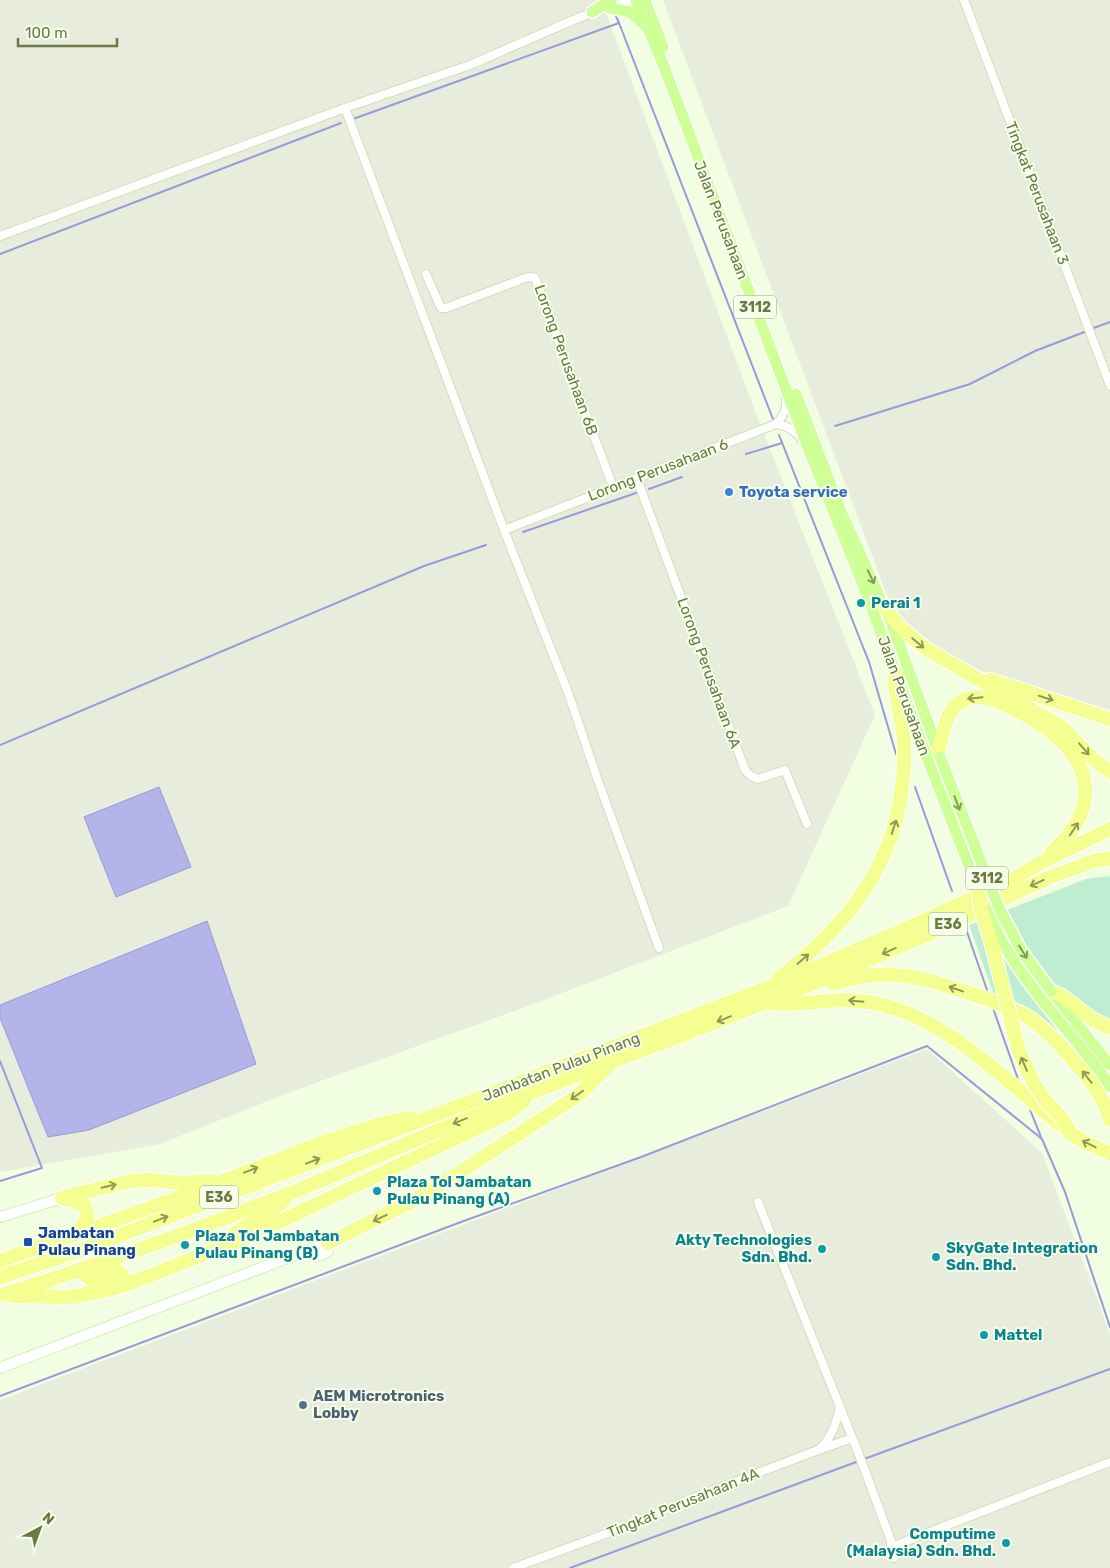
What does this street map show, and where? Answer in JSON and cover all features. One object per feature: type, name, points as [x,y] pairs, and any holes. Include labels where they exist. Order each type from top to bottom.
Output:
[{"type":"highway","points":[[885,608],[901,628],[935,656],[1064,728],[1092,758],[1110,772]]},
{"type":"highway","points":[[966,673],[978,675],[1110,719]]},
{"type":"highway","points":[[897,674],[894,681],[903,730],[904,772],[900,808],[886,851],[862,894],[831,933],[765,996],[782,1005],[843,1000],[869,1002],[892,1007],[913,1015],[950,1035],[1070,1133],[1086,1143],[1110,1153]]},
{"type":"highway","points":[[939,754],[944,723],[953,709],[964,700],[981,697],[996,701],[1028,717],[1049,730],[1069,748],[1078,760],[1084,776],[1087,790],[1085,805],[1079,821],[1070,835],[1040,863]]},
{"type":"highway","name":"Jambatan Pulau Pinang","points":[[0,1295],[214,1223],[296,1191],[431,1133],[613,1061],[765,996],[1010,881],[1040,863],[1110,829]]},
{"type":"highway","points":[[1095,836],[1110,833]]},
{"type":"highway","name":"Jambatan Pulau Pinang","points":[[0,1277],[81,1250],[437,1115],[765,996],[814,983],[934,931],[1050,877],[1097,860],[1110,859]]},
{"type":"highway","points":[[1082,866],[1110,866]]},
{"type":"highway","points":[[978,889],[980,905],[1021,1057],[1039,1092],[1064,1121],[1070,1133]]},
{"type":"highway","points":[[814,983],[826,986],[859,977],[888,974],[906,975],[943,984],[1011,1008],[1028,1017],[1057,1042],[1082,1070],[1099,1093],[1110,1120]]},
{"type":"highway","points":[[1051,991],[1062,996],[1092,1019],[1110,1028]]},
{"type":"highway","points":[[328,1243],[411,1202],[456,1175],[580,1094],[613,1061]]},
{"type":"highway","name":"Jambatan Pulau Pinang","points":[[0,1295],[70,1297],[108,1290],[161,1271],[245,1238],[418,1157],[505,1115],[538,1090]]},
{"type":"highway","points":[[0,1261],[159,1205],[359,1130],[383,1123],[437,1115]]},
{"type":"highway","points":[[62,1198],[131,1181],[220,1182]]},
{"type":"highway","points":[[18,1290],[66,1292],[97,1288],[118,1282],[240,1231],[267,1214],[296,1191]]},
{"type":"highway","points":[[62,1198],[77,1200],[86,1210],[87,1218],[85,1224],[74,1235]]},
{"type":"highway","points":[[92,1265],[122,1275],[118,1282]]},
{"type":"highway","points":[[92,1265],[97,1288]]},
{"type":"main road","name":"Jalan Perusahaan","points":[[636,0],[897,674],[978,889],[1010,956],[1037,994],[1066,1028],[1110,1086]]},
{"type":"main road","name":"Jalan Perusahaan","points":[[645,0],[843,516],[885,608],[1000,910],[1021,950],[1051,991],[1110,1064]]},
{"type":"main road","points":[[592,12],[613,6],[630,12],[648,29]]},
{"type":"street","points":[[613,6],[632,0]]},
{"type":"street","name":"Tingkat Perusahaan 3","points":[[964,0],[1110,385]]},
{"type":"street","points":[[0,236],[345,108],[470,65],[592,12]]},
{"type":"street","points":[[345,108],[504,530],[569,695],[658,948]]},
{"type":"street","name":"Lorong Perusahaan 6B","points":[[426,274],[441,308],[446,308],[525,278],[536,278],[613,487]]},
{"type":"street","points":[[785,388],[787,407],[776,424],[788,426],[807,445]]},
{"type":"street","name":"Lorong Perusahaan 6","points":[[504,530],[776,424]]},
{"type":"street","name":"Lorong Perusahaan 6A","points":[[637,479],[745,770],[750,776],[758,779],[785,770],[807,824]]},
{"type":"street","points":[[0,1217],[62,1198]]},
{"type":"street","points":[[758,1202],[858,1452],[891,1541],[894,1558]]},
{"type":"street","points":[[0,1368],[328,1243]]},
{"type":"street","points":[[810,1453],[821,1448],[828,1440],[834,1430],[840,1408]]},
{"type":"street","name":"Tingkat Perusahaan 4A","points":[[514,1568],[630,1525],[694,1498],[852,1438]]},
{"type":"street","points":[[891,1548],[1110,1462]]},
{"type":"shaded area","name":"Perai 1","points":[[0,0],[601,0],[758,419],[875,715],[788,906],[528,1006],[285,1094],[160,1144],[0,1172]]},
{"type":"shaded area","points":[[663,0],[1110,0],[1110,713],[963,665],[924,642],[892,608]]},
{"type":"shaded area","points":[[927,1049],[1042,1153],[1110,1334],[1110,1568],[0,1568],[0,1400]]},
{"type":"green space","points":[[1110,876],[1110,1022],[1091,1008],[1061,1033],[1026,1007],[994,995],[969,925],[1086,879]]},
{"type":"water","points":[[159,787],[191,867],[116,897],[84,817]]},
{"type":"water","points":[[207,921],[256,1064],[89,1130],[48,1137],[0,1018],[0,1005]]},
{"type":"waterway","points":[[615,14],[619,23]]},
{"type":"waterway","points":[[353,119],[619,23],[773,419]]},
{"type":"waterway","points":[[0,254],[341,123]]},
{"type":"waterway","points":[[1091,329],[1110,322]]},
{"type":"waterway","points":[[835,426],[970,384],[1035,351],[1087,331]]},
{"type":"waterway","points":[[779,435],[869,662],[896,754]]},
{"type":"waterway","points":[[746,454],[782,443]]},
{"type":"waterway","points":[[649,489],[682,477]]},
{"type":"waterway","points":[[523,532],[636,493]]},
{"type":"waterway","points":[[0,745],[424,566],[486,545]]},
{"type":"waterway","points":[[915,787],[952,891]]},
{"type":"waterway","points":[[967,932],[987,990]]},
{"type":"waterway","points":[[993,1008],[1019,1082]]},
{"type":"waterway","points":[[0,1396],[461,1222],[641,1157],[927,1046],[1042,1139],[1065,1192],[1110,1327]]},
{"type":"waterway","points":[[0,1061],[42,1168],[0,1181]]},
{"type":"waterway","points":[[1029,1107],[1041,1137]]},
{"type":"waterway","points":[[864,1459],[1110,1369]]},
{"type":"waterway","points":[[570,1568],[859,1461]]},
{"type":"place","name":"Toyota service","points":[[729,492]]},
{"type":"place","name":"Perai 1","points":[[861,603]]},
{"type":"place","name":"Plaza Tol Jambatan Pulau Pinang (A)","points":[[377,1191]]},
{"type":"place","name":"Jambatan Pulau Pinang","points":[[28,1242]]},
{"type":"place","name":"Plaza Tol Jambatan Pulau Pinang (B)","points":[[185,1245]]},
{"type":"place","name":"Akty Technologies Sdn. Bhd.","points":[[822,1249]]},
{"type":"place","name":"SkyGate Integration Sdn. Bhd.","points":[[936,1257]]},
{"type":"place","name":"Mattel","points":[[984,1335]]},
{"type":"place","name":"AEM Microtronics Lobby","points":[[303,1405]]},
{"type":"place","name":"Computime (Malaysia) Sdn. Bhd.","points":[[1006,1543]]}]
